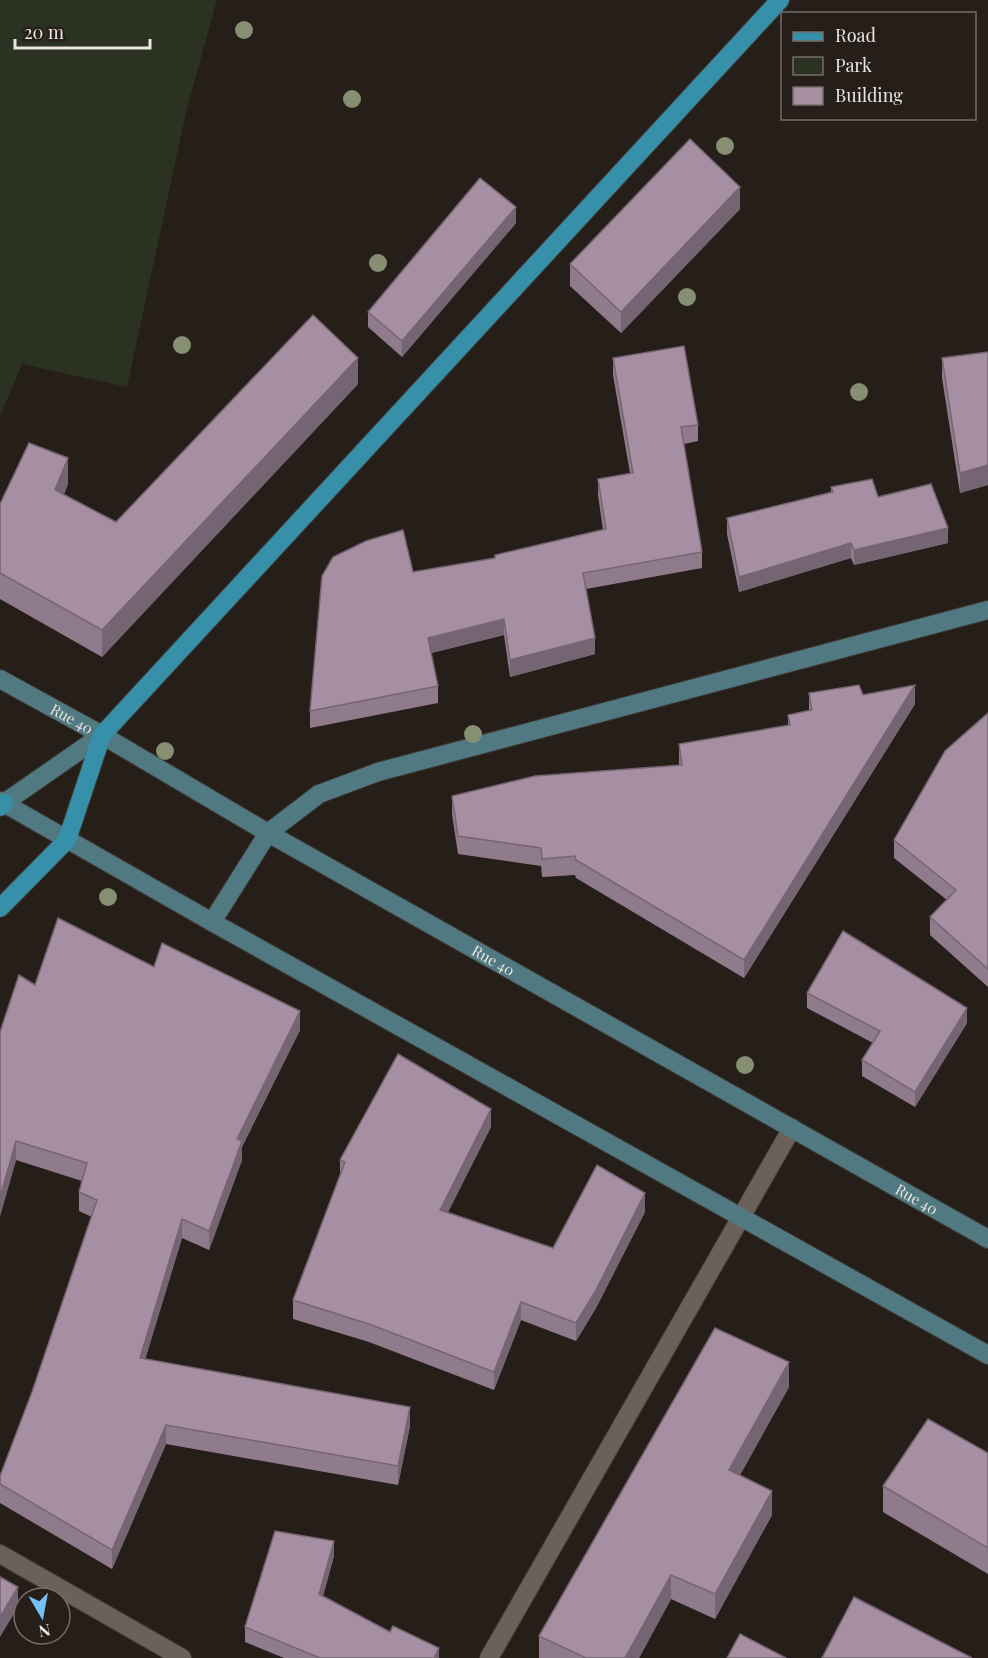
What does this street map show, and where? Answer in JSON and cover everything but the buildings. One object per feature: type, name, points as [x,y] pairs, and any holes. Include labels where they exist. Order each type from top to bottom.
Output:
[{"type":"main road","points":[[780,0],[102,735],[1,804],[988,1355]]},
{"type":"main road","points":[[212,922],[268,833],[319,794],[378,772],[988,610]]},
{"type":"main road","name":"Rue 40","points":[[0,679],[102,735],[268,833],[988,1239]]},
{"type":"main road","points":[[0,908],[67,840],[102,735]]},
{"type":"street","points":[[489,1658],[792,1128]]},
{"type":"street","points":[[0,1554],[182,1658]]},
{"type":"green space","points":[[0,0],[217,0],[187,108],[127,387],[22,364],[0,416]]}]
